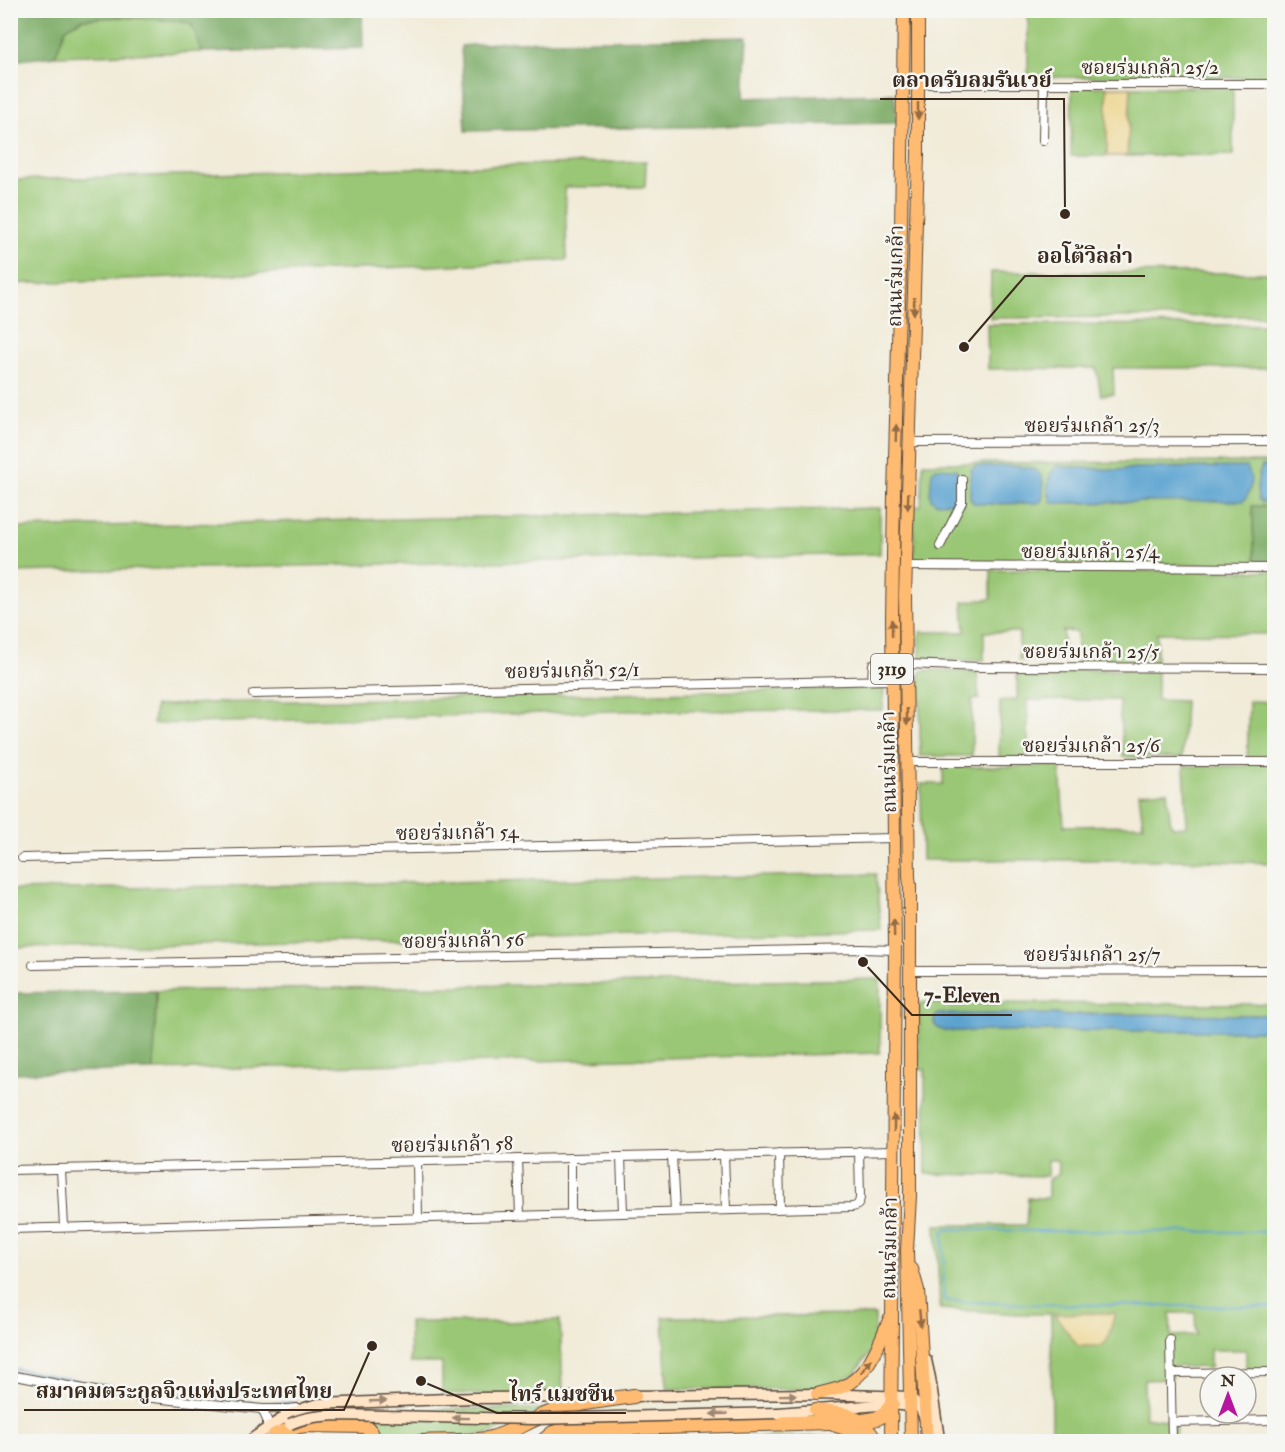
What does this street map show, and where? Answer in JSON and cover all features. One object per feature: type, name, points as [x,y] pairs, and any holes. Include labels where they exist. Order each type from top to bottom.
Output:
[{"type":"highway","points":[[421,1442],[490,1438],[559,1410],[634,1396]]},
{"type":"highway","points":[[542,1442],[553,1433],[564,1430],[862,1421],[880,1418],[886,1413],[892,1400]]},
{"type":"highway","points":[[827,1423],[845,1427],[865,1442]]},
{"type":"highway","points":[[269,1435],[308,1425],[364,1426],[372,1432],[374,1442]]},
{"type":"main road","name":"ถนนร่มเกล้า","points":[[891,1442],[895,950],[892,661],[904,10]]},
{"type":"main road","name":"ถนนร่มเกล้า","points":[[911,1442],[908,1250],[910,885],[906,566],[918,154],[918,10]]},
{"type":"main road","points":[[908,1250],[918,1290],[927,1442]]},
{"type":"main road","points":[[818,1394],[842,1387],[864,1371],[878,1347],[892,1314]]},
{"type":"main road","points":[[922,1345],[930,1378],[939,1442]]},
{"type":"main road","points":[[269,1435],[281,1419],[309,1406],[332,1402],[818,1394],[910,1401],[921,1409],[934,1442]]},
{"type":"main road","points":[[248,1442],[269,1435],[299,1420],[316,1416],[534,1419],[778,1413],[892,1400]]},
{"type":"main road","points":[[815,1410],[846,1414],[862,1421],[878,1442]]},
{"type":"street","name":"ซอยร่มเกล้า 25/2","points":[[918,84],[1275,84]]},
{"type":"street","points":[[1042,141],[1044,84]]},
{"type":"street","name":"ซอยร่มเกล้า 25/3","points":[[910,442],[1275,441]]},
{"type":"street","points":[[940,546],[962,502],[962,479]]},
{"type":"street","name":"ซอยร่มเกล้า 25/4","points":[[906,566],[1275,568]]},
{"type":"street","points":[[872,680],[873,664],[892,661]]},
{"type":"street","name":"ซอยร่มเกล้า 25/5","points":[[907,664],[980,667],[1275,668]]},
{"type":"street","name":"ซอยร่มเกล้า 52/1","points":[[253,694],[892,680]]},
{"type":"street","name":"ซอยร่มเกล้า 25/6","points":[[908,762],[1275,762]]},
{"type":"street","name":"ซอยร่มเกล้า 54","points":[[22,858],[893,838]]},
{"type":"street","name":"ซอยร่มเกล้า 56","points":[[33,965],[895,950]]},
{"type":"street","name":"ซอยร่มเกล้า 25/7","points":[[910,971],[1275,970]]},
{"type":"street","points":[[10,1229],[856,1206],[860,1198],[859,1151]]},
{"type":"street","name":"ซอยร่มเกล้า 58","points":[[10,1170],[894,1151]]},
{"type":"street","points":[[779,1153],[780,1208]]},
{"type":"street","points":[[724,1155],[726,1210]]},
{"type":"street","points":[[672,1156],[675,1211]]},
{"type":"street","points":[[621,1157],[623,1212]]},
{"type":"street","points":[[571,1158],[572,1214]]},
{"type":"street","points":[[518,1159],[520,1215]]},
{"type":"street","points":[[417,1161],[418,1218]]},
{"type":"street","points":[[61,1169],[64,1227]]},
{"type":"street","points":[[1170,1340],[1172,1442]]},
{"type":"street","points":[[1171,1373],[1275,1372]]},
{"type":"street","points":[[10,1375],[100,1392],[262,1409],[309,1406]]},
{"type":"street","points":[[892,1400],[896,1442]]},
{"type":"street","points":[[262,1409],[267,1420],[269,1435]]},
{"type":"street","points":[[1172,1422],[1275,1420]]},
{"type":"green space","points":[[1183,10],[1274,11],[1274,78],[1028,77],[1028,11],[1051,11],[1052,15],[1182,13]]},
{"type":"green space","points":[[10,11],[362,11],[363,48],[202,52],[190,23],[120,17],[82,19],[66,28],[55,56],[11,61]]},
{"type":"green space","points":[[120,17],[190,23],[202,52],[55,56],[66,28],[82,19]]},
{"type":"green space","points":[[748,37],[744,98],[894,94],[897,123],[466,131],[461,46],[508,42]]},
{"type":"green space","points":[[1072,86],[1107,87],[1107,156],[1071,156]]},
{"type":"green space","points":[[1131,87],[1233,87],[1233,155],[1127,156]]},
{"type":"green space","points":[[646,161],[645,187],[565,187],[567,260],[11,284],[11,180]]},
{"type":"green space","points":[[991,272],[1274,273],[1274,316],[990,318]]},
{"type":"green space","points":[[987,324],[1274,325],[1274,368],[1113,368],[1114,394],[1101,395],[1096,368],[988,369]]},
{"type":"green space","points":[[1274,462],[1274,466],[1262,466],[1257,489],[1261,502],[1274,502],[1274,506],[1252,506],[1255,565],[914,563],[914,506],[921,506],[923,463]],"holes":[[[1057,466],[1117,470],[1217,467],[1154,502],[1052,503],[1049,484]],[[971,471],[1042,499],[1037,503],[973,503],[970,498]]]},
{"type":"green space","points":[[1252,506],[1274,506],[1274,565],[1255,565]]},
{"type":"green space","points":[[880,508],[880,554],[11,572],[11,528]]},
{"type":"green space","points":[[991,570],[1274,571],[1274,634],[1157,633],[1157,663],[1077,664],[1077,632],[1063,631],[1064,660],[1019,660],[1019,632],[984,632],[984,660],[920,661],[920,632],[965,632],[963,602],[991,599]]},
{"type":"green space","points":[[926,670],[977,672],[979,699],[972,700],[972,756],[920,756],[920,672]]},
{"type":"green space","points":[[1017,670],[1157,670],[1157,700],[1185,701],[1182,758],[1123,757],[1119,700],[1027,700],[1029,757],[999,758],[1000,701],[1017,700]]},
{"type":"green space","points":[[884,688],[883,710],[616,711],[153,724],[155,706],[206,703]]},
{"type":"green space","points":[[1249,701],[1274,702],[1274,863],[1175,860],[922,860],[921,784],[943,784],[943,767],[1060,766],[1064,826],[1143,825],[1139,793],[1167,791],[1171,825],[1174,827],[1187,826],[1184,766],[1247,766]]},
{"type":"green space","points":[[876,874],[881,930],[11,948],[11,890]]},
{"type":"green space","points":[[880,979],[880,1053],[153,1070],[156,991]]},
{"type":"green space","points":[[156,991],[153,1070],[11,1073],[11,993]]},
{"type":"green space","points":[[919,1003],[1274,1004],[1274,1015],[1080,1014],[1068,1016],[1055,1014],[935,1025],[945,1031],[1274,1031],[1274,1369],[1258,1369],[1258,1365],[1246,1365],[1246,1350],[1210,1350],[1210,1365],[1198,1365],[1198,1367],[1172,1366],[1172,1379],[1144,1380],[1145,1417],[1176,1422],[1175,1441],[1052,1441],[1051,1314],[940,1309],[936,1225],[1026,1225],[1028,1198],[1048,1198],[1048,1180],[1059,1173],[1057,1160],[1048,1160],[1047,1176],[926,1174],[925,1069],[919,1069]],"holes":[[[1170,1313],[1195,1313],[1196,1335],[1171,1336]]]},
{"type":"green space","points":[[875,1315],[874,1347],[855,1373],[824,1389],[667,1389],[663,1317]]},
{"type":"green space","points":[[560,1320],[563,1393],[508,1395],[442,1393],[442,1363],[410,1363],[409,1322]]},
{"type":"green space","points":[[546,1409],[486,1435],[384,1441],[384,1434],[375,1425],[359,1421],[342,1411]]},
{"type":"green space","points":[[836,1436],[854,1441],[572,1441],[580,1439]]},
{"type":"sand","points":[[1107,87],[1131,87],[1127,156],[1107,156]]},
{"type":"sand","points":[[1115,1313],[1107,1341],[1100,1346],[1078,1346],[1054,1314]]},
{"type":"water","points":[[974,466],[1032,468],[1041,475],[1043,481],[1042,500],[1038,503],[973,503],[970,498],[970,479]]},
{"type":"water","points":[[1057,466],[1117,470],[1247,467],[1251,485],[1243,501],[1052,503],[1048,483],[1053,469]]},
{"type":"water","points":[[1262,466],[1274,466],[1274,502],[1261,502],[1258,499],[1258,482]]},
{"type":"water","points":[[936,468],[956,469],[959,481],[957,502],[936,503],[931,499],[932,472]]},
{"type":"water","points":[[937,1014],[1274,1015],[1274,1031],[945,1031],[934,1023]]},
{"type":"waterway","points":[[1274,1232],[952,1229],[943,1231],[944,1299],[947,1301],[1274,1307]]},
{"type":"waterway","points":[[10,1368],[96,1384],[266,1404],[296,1403]]},
{"type":"place","name":"ตลาดรับลมรันเวย์","points":[[1065,214]]},
{"type":"place","name":"ออโต้วิลล่า","points":[[964,347]]},
{"type":"place","name":"7-Eleven","points":[[863,962]]},
{"type":"place","name":"สมาคมตระกูลจิวแห่งประเทศไทย","points":[[372,1346]]},
{"type":"place","name":"ไทร์ แมชชีน","points":[[421,1381]]}]
